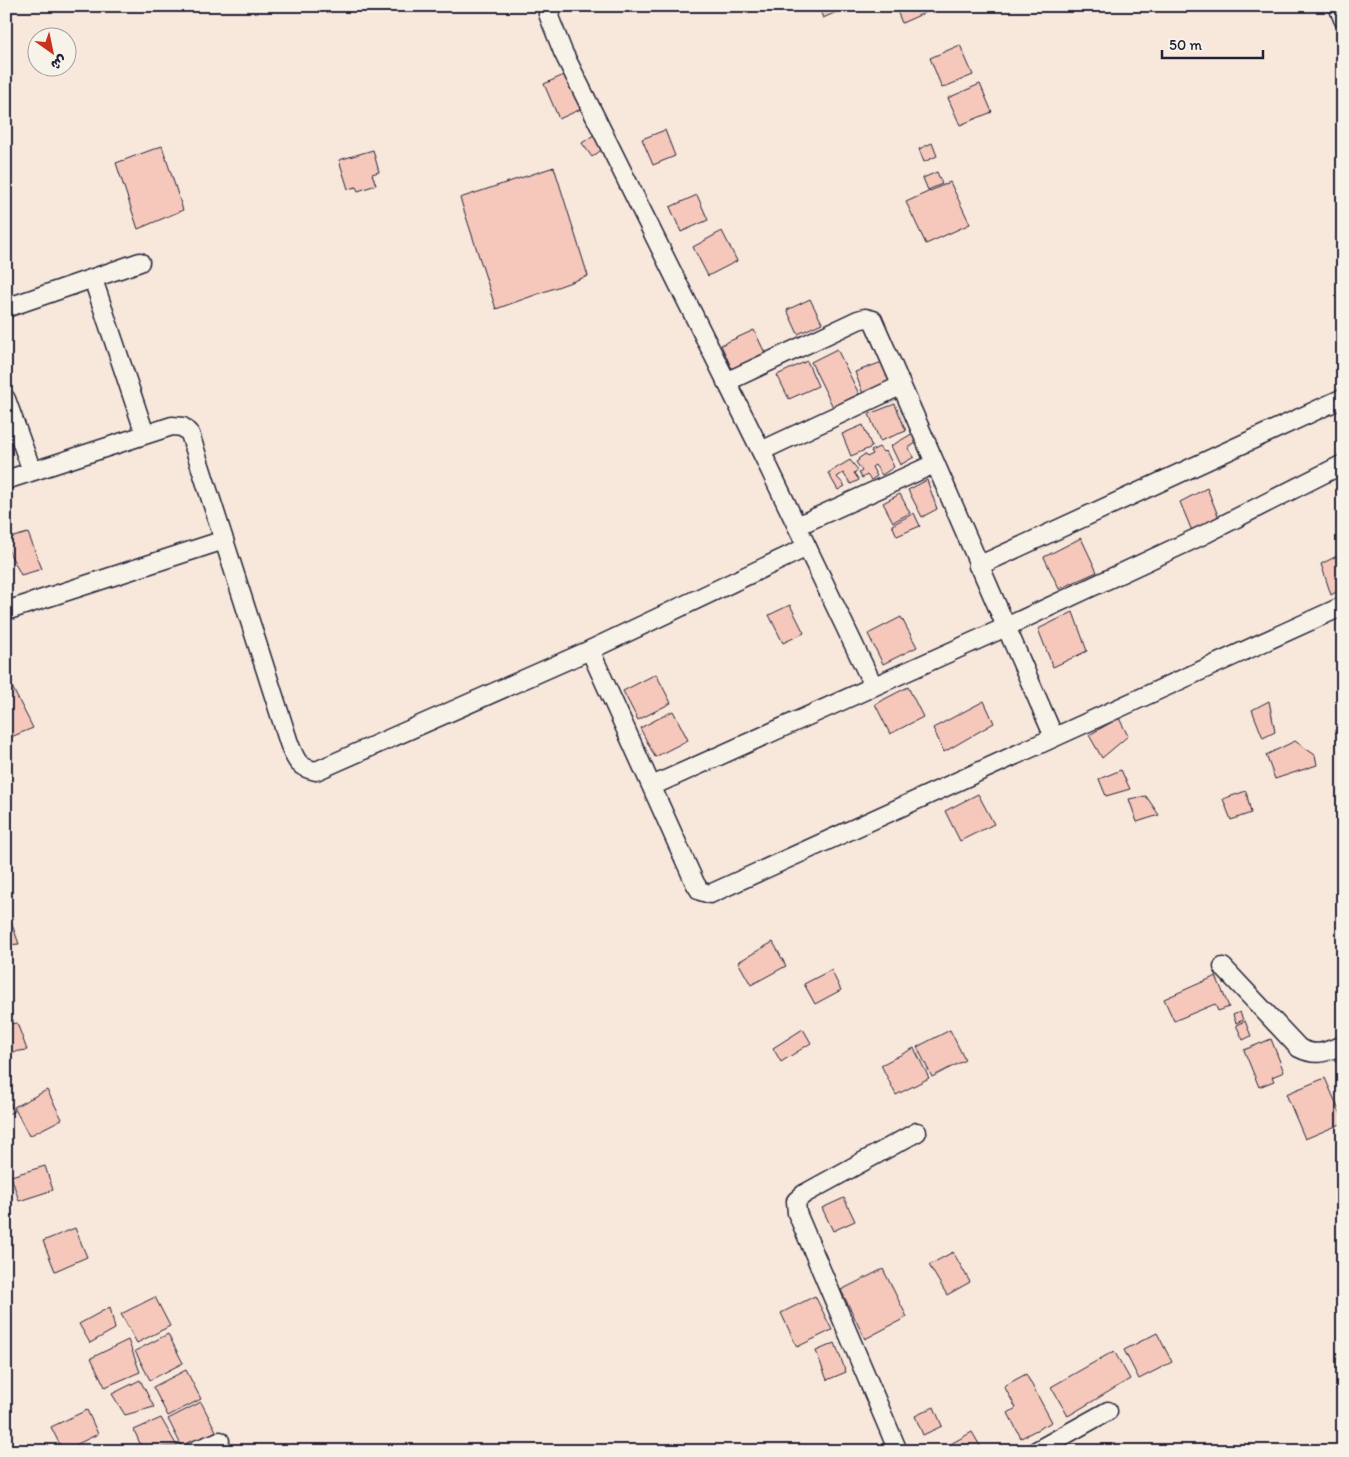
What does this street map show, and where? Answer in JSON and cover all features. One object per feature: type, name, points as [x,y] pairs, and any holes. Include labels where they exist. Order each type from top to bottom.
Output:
[{"type":"street","points":[[1338,6],[1343,19]]},
{"type":"street","points":[[551,7],[548,14],[549,21],[563,52],[797,526],[873,686]]},
{"type":"street","points":[[6,308],[140,262]]},
{"type":"street","points":[[93,279],[145,434]]},
{"type":"street","points":[[726,382],[858,320],[865,318],[873,320],[978,566],[1054,737]]},
{"type":"street","points":[[760,451],[900,386]]},
{"type":"street","points":[[978,566],[1343,398]]},
{"type":"street","points":[[6,399],[32,472]]},
{"type":"street","points":[[6,480],[145,434],[172,426],[183,427],[190,434],[295,759],[304,769],[316,771],[590,650],[807,547]]},
{"type":"street","points":[[797,526],[934,464]]},
{"type":"street","points":[[652,786],[1006,627],[1203,535],[1343,464]]},
{"type":"street","points":[[6,611],[224,540]]},
{"type":"street","points":[[590,650],[695,883],[700,891],[710,894],[1343,606]]},
{"type":"street","points":[[1223,967],[1299,1048],[1310,1053],[1323,1052],[1343,1045]]},
{"type":"street","points":[[898,1451],[797,1213],[796,1201],[804,1194],[917,1132]]},
{"type":"street","points":[[1036,1451],[1108,1411]]},
{"type":"street","points":[[193,1451],[220,1441]]},
{"type":"building","points":[[818,6],[850,6],[823,18]]},
{"type":"building","points":[[895,6],[940,6],[902,23]]},
{"type":"building","points":[[960,45],[973,75],[942,88],[930,58]]},
{"type":"building","points":[[566,74],[581,109],[559,119],[544,84]]},
{"type":"building","points":[[980,84],[992,112],[960,125],[948,98]]},
{"type":"building","points":[[665,130],[675,156],[653,165],[642,139]]},
{"type":"building","points":[[598,132],[608,145],[592,157],[582,143]]},
{"type":"building","points":[[932,143],[937,156],[924,162],[919,149]]},
{"type":"building","points":[[162,146],[183,210],[138,229],[116,163]]},
{"type":"building","points":[[373,150],[379,172],[372,174],[376,185],[358,191],[356,187],[348,189],[339,160]]},
{"type":"building","points":[[554,167],[588,276],[496,309],[460,198]]},
{"type":"building","points":[[937,172],[942,184],[928,190],[923,178]]},
{"type":"building","points":[[950,182],[970,224],[926,244],[906,202]]},
{"type":"building","points":[[697,195],[708,220],[681,232],[670,207]]},
{"type":"building","points":[[722,231],[737,261],[708,276],[693,247]]},
{"type":"building","points":[[810,299],[822,323],[798,334],[787,310]]},
{"type":"building","points":[[754,330],[765,353],[732,369],[721,345]]},
{"type":"building","points":[[837,349],[859,394],[833,407],[811,362]]},
{"type":"building","points":[[807,361],[818,386],[789,399],[777,375]]},
{"type":"building","points":[[885,361],[893,383],[863,394],[855,372]]},
{"type":"building","points":[[895,404],[906,431],[880,441],[869,414]]},
{"type":"building","points":[[863,425],[872,447],[851,456],[842,434]]},
{"type":"building","points":[[915,432],[921,440],[908,448],[914,457],[900,465],[891,446]]},
{"type":"building","points":[[879,447],[883,452],[886,451],[894,467],[882,475],[875,465],[872,467],[877,476],[871,480],[867,475],[862,478],[859,473],[862,471],[856,462],[865,454],[867,457],[873,454],[871,451]]},
{"type":"building","points":[[850,460],[858,470],[854,473],[859,480],[851,484],[843,473],[837,477],[845,486],[838,490],[828,473]]},
{"type":"building","points":[[927,480],[937,509],[922,517],[908,490]]},
{"type":"building","points":[[1207,488],[1219,518],[1192,531],[1180,502]]},
{"type":"building","points":[[900,494],[910,513],[893,522],[883,503]]},
{"type":"building","points":[[914,513],[920,526],[897,536],[892,525]]},
{"type":"building","points":[[28,533],[42,569],[21,575],[6,546],[6,539]]},
{"type":"building","points":[[1081,538],[1097,572],[1059,589],[1044,557]]},
{"type":"building","points":[[1343,553],[1343,588],[1331,595],[1321,564]]},
{"type":"building","points":[[790,605],[804,633],[783,643],[769,615]]},
{"type":"building","points":[[1073,612],[1087,651],[1053,667],[1038,629]]},
{"type":"building","points":[[901,617],[917,647],[883,664],[868,634]]},
{"type":"building","points":[[656,674],[671,703],[638,720],[623,691]]},
{"type":"building","points":[[10,683],[33,728],[6,739],[6,686]]},
{"type":"building","points":[[908,687],[923,717],[890,734],[875,704]]},
{"type":"building","points":[[984,701],[994,723],[944,752],[933,728]]},
{"type":"building","points":[[1269,701],[1275,732],[1263,738],[1252,710]]},
{"type":"building","points":[[673,711],[688,740],[655,757],[640,728]]},
{"type":"building","points":[[1119,718],[1128,736],[1102,758],[1089,735]]},
{"type":"building","points":[[1295,741],[1315,755],[1317,765],[1275,779],[1266,755]]},
{"type":"building","points":[[1121,770],[1130,789],[1106,796],[1099,779]]},
{"type":"building","points":[[1246,791],[1251,813],[1231,820],[1223,799]]},
{"type":"building","points":[[978,794],[994,824],[960,841],[945,811]]},
{"type":"building","points":[[1146,796],[1159,815],[1137,822],[1129,799]]},
{"type":"building","points":[[6,913],[8,913],[19,944],[6,945]]},
{"type":"building","points":[[773,942],[786,966],[751,985],[738,962]]},
{"type":"building","points":[[831,970],[841,990],[815,1004],[804,984]]},
{"type":"building","points":[[1216,976],[1229,1007],[1218,1011],[1215,1004],[1174,1021],[1164,999]]},
{"type":"building","points":[[1240,1012],[1243,1020],[1236,1023],[1233,1015]]},
{"type":"building","points":[[1245,1021],[1251,1036],[1243,1040],[1236,1025]]},
{"type":"building","points":[[17,1023],[27,1050],[6,1053],[6,1024]]},
{"type":"building","points":[[803,1029],[811,1043],[781,1062],[773,1048]]},
{"type":"building","points":[[950,1030],[965,1060],[932,1077],[917,1047]]},
{"type":"building","points":[[1271,1039],[1284,1072],[1272,1077],[1274,1081],[1259,1087],[1244,1050]]},
{"type":"building","points":[[914,1048],[929,1078],[896,1095],[881,1065]]},
{"type":"building","points":[[1325,1078],[1343,1123],[1305,1139],[1286,1094]]},
{"type":"building","points":[[47,1090],[62,1119],[29,1136],[14,1107]]},
{"type":"building","points":[[6,1095],[14,1111],[6,1115]]},
{"type":"building","points":[[45,1166],[53,1190],[19,1201],[11,1176]]},
{"type":"building","points":[[844,1198],[855,1221],[833,1231],[822,1208]]},
{"type":"building","points":[[75,1228],[87,1257],[55,1271],[43,1241]]},
{"type":"building","points":[[953,1252],[970,1282],[947,1295],[929,1265]]},
{"type":"building","points":[[883,1269],[907,1317],[865,1339],[841,1290]]},
{"type":"building","points":[[815,1296],[832,1330],[797,1347],[781,1313]]},
{"type":"building","points":[[155,1297],[170,1326],[137,1343],[121,1314]]},
{"type":"building","points":[[110,1307],[115,1329],[90,1343],[79,1324]]},
{"type":"building","points":[[1157,1333],[1172,1362],[1139,1379],[1124,1350]]},
{"type":"building","points":[[168,1334],[183,1363],[150,1380],[135,1351]]},
{"type":"building","points":[[128,1340],[140,1372],[105,1387],[91,1358]]},
{"type":"building","points":[[835,1343],[846,1372],[827,1380],[816,1351]]},
{"type":"building","points":[[1114,1351],[1130,1379],[1068,1416],[1051,1387]]},
{"type":"building","points":[[186,1370],[201,1399],[168,1416],[153,1387]]},
{"type":"building","points":[[1026,1374],[1052,1422],[1021,1438],[1008,1413],[1016,1408],[1004,1386]]},
{"type":"building","points":[[140,1380],[154,1407],[125,1415],[112,1394]]},
{"type":"building","points":[[201,1402],[216,1431],[183,1449],[168,1419]]},
{"type":"building","points":[[934,1407],[942,1426],[923,1435],[915,1416]]},
{"type":"building","points":[[87,1410],[98,1434],[63,1451],[51,1427]]},
{"type":"building","points":[[161,1418],[177,1446],[142,1448],[134,1430]]},
{"type":"building","points":[[972,1432],[983,1451],[938,1451]]}]
